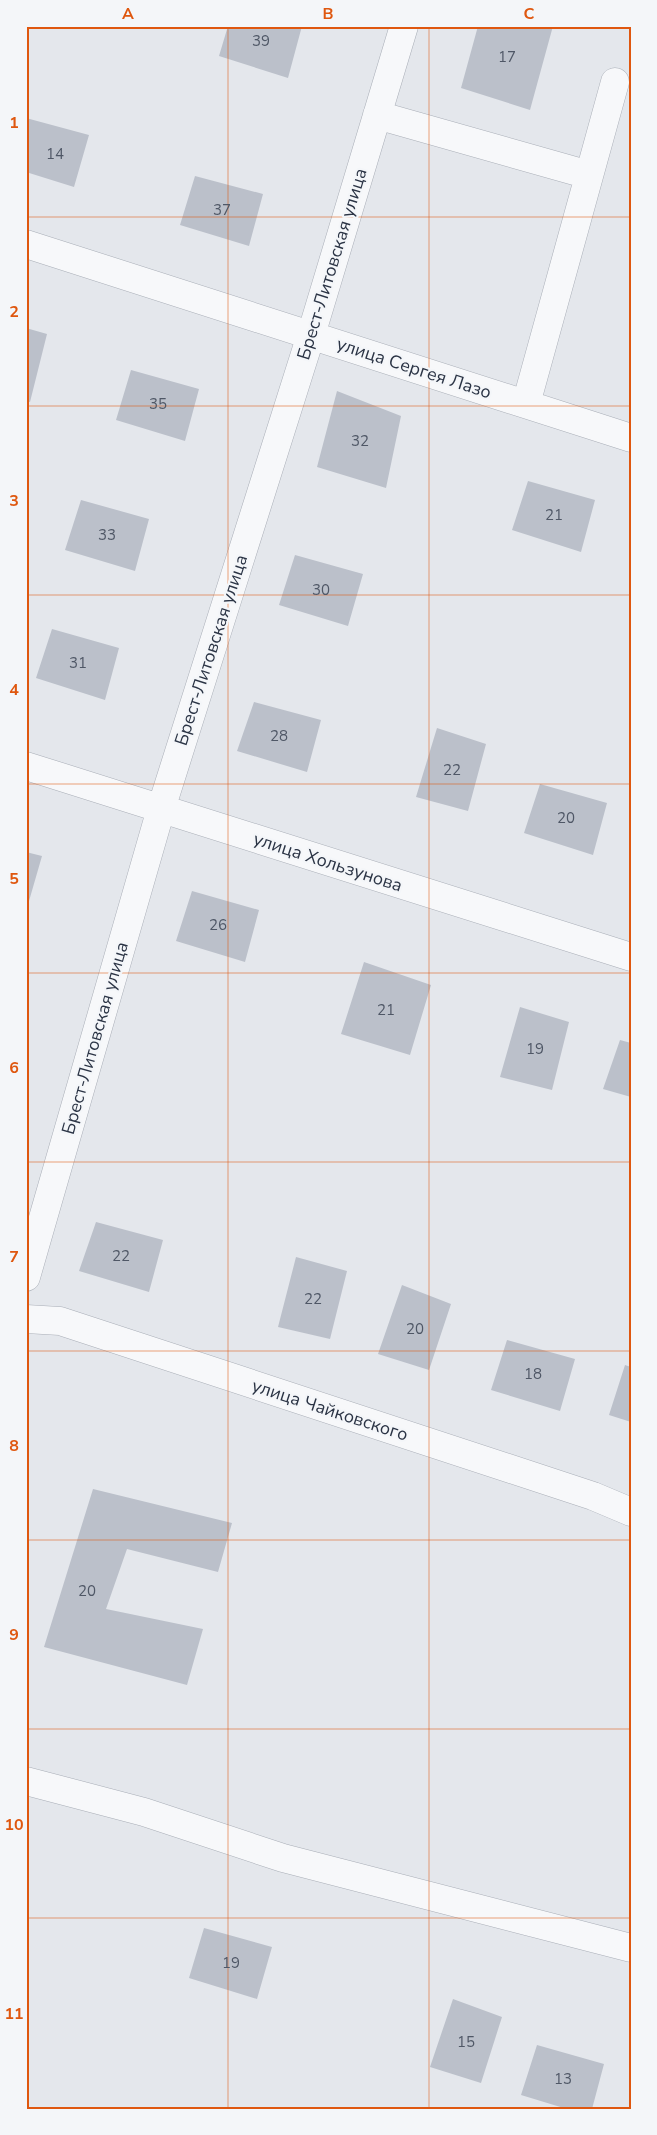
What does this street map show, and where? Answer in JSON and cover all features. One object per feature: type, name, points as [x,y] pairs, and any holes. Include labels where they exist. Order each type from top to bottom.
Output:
[{"type":"street","name":"Брест-Литовская улица","points":[[26,1277],[161,809],[311,334],[404,26]]},
{"type":"street","points":[[526,404],[615,82]]},
{"type":"street","points":[[377,115],[589,175]]},
{"type":"street","name":"улица Сергея Лазо","points":[[26,244],[631,438]]},
{"type":"street","name":"улица Хользунова","points":[[26,766],[631,957]]},
{"type":"street","name":"улица Чайковского","points":[[26,1319],[60,1321],[593,1496],[631,1512]]},
{"type":"street","points":[[26,1781],[144,1812],[283,1858],[631,1948]]},
{"type":"building","points":[[228,26],[302,26],[288,78],[219,56]]},
{"type":"building","points":[[478,26],[553,26],[530,110],[461,88]]},
{"type":"building","points":[[26,118],[89,135],[74,187],[26,172]]},
{"type":"building","points":[[195,176],[263,194],[249,246],[180,225]]},
{"type":"building","points":[[26,328],[47,334],[30,402],[26,401]]},
{"type":"building","points":[[131,370],[199,389],[185,441],[116,420]]},
{"type":"building","points":[[337,391],[401,416],[386,488],[317,467]]},
{"type":"building","points":[[528,481],[595,500],[581,552],[512,530]]},
{"type":"building","points":[[81,500],[149,519],[135,571],[65,550]]},
{"type":"building","points":[[295,555],[363,574],[348,626],[279,605]]},
{"type":"building","points":[[52,629],[119,648],[105,700],[36,678]]},
{"type":"building","points":[[254,702],[321,720],[307,772],[237,751]]},
{"type":"building","points":[[437,728],[486,744],[468,811],[416,797]]},
{"type":"building","points":[[540,784],[607,803],[593,855],[524,833]]},
{"type":"building","points":[[26,852],[42,856],[27,908],[26,908]]},
{"type":"building","points":[[192,891],[259,910],[245,962],[176,941]]},
{"type":"building","points":[[364,962],[431,985],[410,1055],[341,1034]]},
{"type":"building","points":[[520,1007],[569,1022],[552,1090],[500,1077]]},
{"type":"building","points":[[620,1040],[631,1043],[631,1097],[603,1089]]},
{"type":"building","points":[[96,1222],[163,1240],[149,1292],[79,1271]]},
{"type":"building","points":[[296,1257],[347,1271],[330,1339],[278,1327]]},
{"type":"building","points":[[402,1285],[451,1304],[429,1370],[378,1354]]},
{"type":"building","points":[[507,1340],[575,1359],[560,1411],[491,1390]]},
{"type":"building","points":[[625,1365],[631,1367],[631,1422],[609,1415]]},
{"type":"building","points":[[93,1489],[232,1523],[218,1572],[127,1549],[106,1609],[203,1629],[187,1685],[44,1647]]},
{"type":"building","points":[[204,1928],[272,1947],[257,1999],[189,1978]]},
{"type":"building","points":[[453,1999],[502,2017],[481,2083],[430,2067]]},
{"type":"building","points":[[537,2045],[604,2064],[592,2109],[567,2109],[521,2095]]}]
